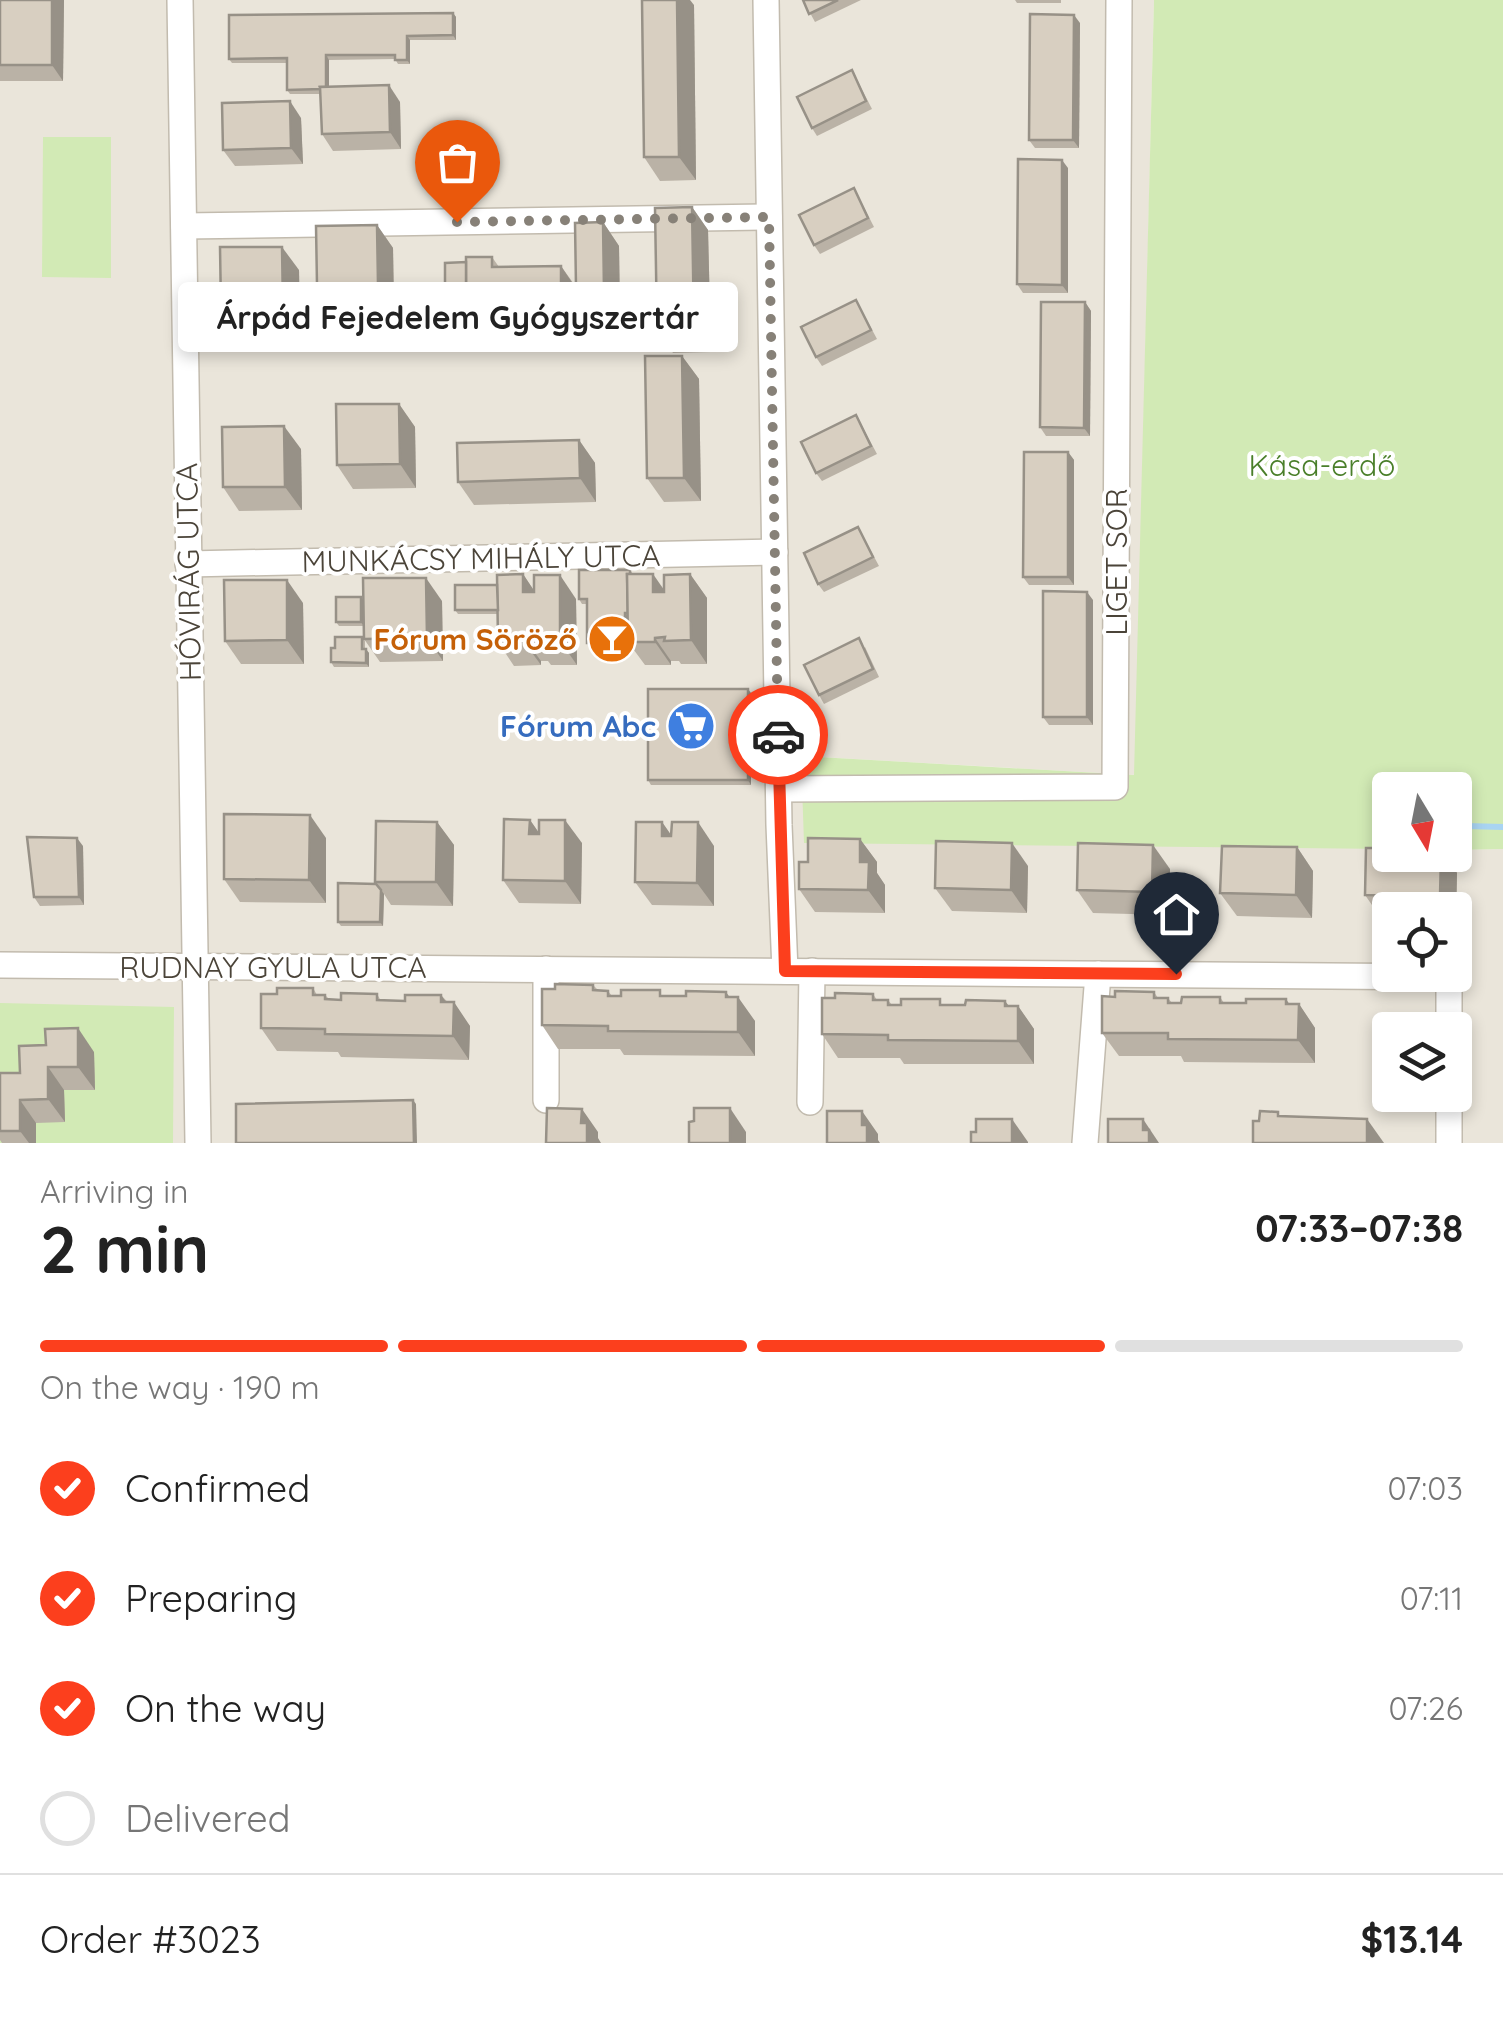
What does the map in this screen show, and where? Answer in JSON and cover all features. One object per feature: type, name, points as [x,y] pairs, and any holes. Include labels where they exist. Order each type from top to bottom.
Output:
[{"type":"street","name":"HÓVIRÁG UTCA","points":[[180,0],[198,1143]]},
{"type":"street","points":[[766,0],[778,789],[785,971]]},
{"type":"street","name":"LIGET SOR","points":[[778,789],[1115,787],[1119,0]]},
{"type":"street","points":[[184,226],[769,217]]},
{"type":"street","name":"MUNKÁCSY MIHÁLY UTCA","points":[[188,564],[774,552]]},
{"type":"street","name":"RUDNAY GYULA UTCA","points":[[0,965],[1372,976]]},
{"type":"street","points":[[546,969],[546,1100]]},
{"type":"street","points":[[810,1102],[812,971]]},
{"type":"street","points":[[1085,1143],[1098,974]]},
{"type":"street","points":[[1449,1112],[1449,1143]]},
{"type":"shaded area","points":[[0,0],[1154,0],[1135,775],[802,756],[1372,846],[1372,872],[1472,872],[1472,850],[1503,849],[1503,1143],[0,1143]]},
{"type":"green space","name":"Kása-erdő","points":[[1154,0],[1503,0],[1503,849],[1472,850],[1472,772],[1372,772],[1372,849],[804,843],[801,756],[1134,775]]},
{"type":"green space","points":[[43,137],[111,137],[111,278],[42,277]]},
{"type":"green space","points":[[0,1003],[174,1007],[173,1143],[0,1143]]},
{"type":"building","points":[[0,0],[52,0],[52,65],[0,65]]},
{"type":"building","points":[[642,0],[677,0],[679,157],[644,157]]},
{"type":"building","points":[[803,0],[838,0],[809,14]]},
{"type":"building","points":[[453,13],[453,35],[407,36],[407,60],[395,60],[395,55],[326,55],[326,87],[321,89],[287,90],[287,58],[229,59],[229,15]]},
{"type":"building","points":[[1030,14],[1074,15],[1073,140],[1029,140]]},
{"type":"building","points":[[852,70],[866,101],[812,128],[797,97]]},
{"type":"building","points":[[389,85],[390,132],[322,134],[320,87]]},
{"type":"building","points":[[290,101],[291,148],[223,150],[222,103]]},
{"type":"building","points":[[1018,159],[1062,160],[1062,285],[1017,284]]},
{"type":"building","points":[[854,188],[868,218],[814,245],[799,215]]},
{"type":"building","points":[[692,207],[694,329],[657,330],[655,208]]},
{"type":"building","points":[[603,222],[604,291],[584,291],[584,316],[519,317],[518,295],[494,296],[494,316],[466,317],[466,257],[492,257],[492,267],[561,266],[561,287],[576,287],[575,223]]},
{"type":"building","points":[[377,225],[378,284],[317,285],[316,226]]},
{"type":"building","points":[[220,247],[282,247],[283,307],[221,308]]},
{"type":"building","points":[[466,262],[466,317],[474,327],[445,328],[445,263]]},
{"type":"building","points":[[856,300],[871,330],[816,357],[801,327]]},
{"type":"building","points":[[1041,302],[1085,302],[1084,428],[1040,427]]},
{"type":"building","points":[[645,356],[682,356],[684,478],[647,478]]},
{"type":"building","points":[[336,404],[399,404],[400,464],[337,465]]},
{"type":"building","points":[[856,415],[871,446],[816,473],[801,442]]},
{"type":"building","points":[[284,426],[285,487],[223,487],[222,427]]},
{"type":"building","points":[[579,440],[580,478],[458,482],[457,443]]},
{"type":"building","points":[[1024,452],[1068,452],[1068,577],[1023,577]]},
{"type":"building","points":[[858,527],[873,557],[818,584],[804,553]]},
{"type":"building","points":[[579,570],[630,570],[625,643],[587,643],[587,599],[579,599]]},
{"type":"building","points":[[523,574],[523,592],[534,592],[534,575],[560,575],[560,641],[524,638],[524,642],[498,642],[497,575]]},
{"type":"building","points":[[627,574],[653,574],[653,592],[664,592],[664,575],[690,574],[691,640],[664,641],[665,637],[655,638],[655,642],[628,642]]},
{"type":"building","points":[[363,578],[426,578],[427,638],[364,639]]},
{"type":"building","points":[[224,580],[287,580],[287,640],[225,641]]},
{"type":"building","points":[[455,585],[497,585],[498,610],[455,610]]},
{"type":"building","points":[[1043,591],[1087,592],[1087,717],[1043,717]]},
{"type":"building","points":[[336,597],[361,597],[361,622],[336,622]]},
{"type":"building","points":[[335,637],[362,637],[366,663],[331,662]]},
{"type":"building","points":[[859,638],[873,669],[819,695],[804,665]]},
{"type":"building","points":[[648,689],[748,689],[748,780],[648,780]]},
{"type":"building","points":[[224,814],[310,815],[309,880],[224,879]]},
{"type":"building","points":[[504,819],[530,820],[529,834],[539,834],[539,820],[565,820],[565,881],[503,880]]},
{"type":"building","points":[[376,821],[437,822],[436,882],[375,882]]},
{"type":"building","points":[[636,822],[662,822],[662,836],[671,836],[672,822],[698,822],[697,883],[635,882]]},
{"type":"building","points":[[27,837],[77,838],[79,897],[34,897]]},
{"type":"building","points":[[808,838],[860,839],[860,862],[869,862],[868,890],[799,889],[799,862],[808,862]]},
{"type":"building","points":[[936,841],[1012,843],[1011,890],[935,888]]},
{"type":"building","points":[[1078,843],[1153,845],[1152,892],[1077,890]]},
{"type":"building","points":[[1222,846],[1297,847],[1296,895],[1220,893]]},
{"type":"building","points":[[1366,848],[1372,848],[1372,872],[1441,872],[1440,892],[1365,895]]},
{"type":"building","points":[[338,883],[376,884],[381,890],[380,922],[338,922]]},
{"type":"building","points":[[555,984],[593,985],[593,990],[608,991],[608,996],[621,996],[621,990],[660,990],[660,996],[686,996],[686,991],[726,992],[726,997],[738,997],[738,1032],[608,1031],[608,1026],[542,1025],[542,989],[555,989]]},
{"type":"building","points":[[277,988],[313,988],[313,995],[341,1000],[341,993],[377,994],[377,1000],[405,1001],[405,995],[441,995],[441,1002],[454,1002],[453,1036],[325,1034],[325,1029],[261,1028],[261,994],[277,994]]},
{"type":"building","points":[[1115,991],[1154,992],[1154,998],[1168,998],[1168,1003],[1181,1003],[1182,997],[1220,997],[1220,1003],[1286,999],[1286,1004],[1299,1004],[1298,1040],[1168,1039],[1168,1033],[1102,1033],[1102,996],[1115,997]]},
{"type":"building","points":[[835,993],[873,994],[873,1000],[888,1000],[888,1005],[901,1005],[901,999],[940,999],[940,1005],[965,1005],[966,1000],[1005,1001],[1005,1006],[1018,1006],[1018,1041],[888,1040],[888,1035],[822,1034],[822,998],[835,998]]},
{"type":"building","points":[[78,1028],[78,1067],[48,1067],[48,1099],[20,1100],[20,1131],[0,1131],[0,1073],[20,1073],[19,1046],[46,1045],[45,1029]]},
{"type":"building","points":[[413,1100],[414,1143],[236,1143],[236,1104]]},
{"type":"building","points":[[547,1108],[582,1109],[581,1123],[587,1123],[587,1143],[546,1143]]},
{"type":"building","points":[[694,1108],[730,1108],[730,1143],[689,1143]]},
{"type":"building","points":[[827,1111],[862,1111],[867,1143],[827,1143]]},
{"type":"building","points":[[1260,1111],[1278,1112],[1278,1116],[1367,1119],[1367,1143],[1253,1143],[1253,1121],[1259,1121]]},
{"type":"building","points":[[976,1119],[1012,1119],[1012,1143],[971,1143]]},
{"type":"building","points":[[1108,1119],[1143,1119],[1143,1130],[1149,1130],[1149,1143],[1108,1143]]},
{"type":"waterway","points":[[1472,826],[1503,827]]},
{"type":"way so far","points":[[457,222],[769,217],[778,735]]},
{"type":"place","name":"Árpád Fejedelem Gyógyszertár","points":[[457,222]]},
{"type":"place","name":"Fórum Söröző","points":[[612,639]]},
{"type":"place","name":"Fórum Abc","points":[[691,726]]},
{"type":"route","points":[[778,735],[785,971],[1176,974]]}]
